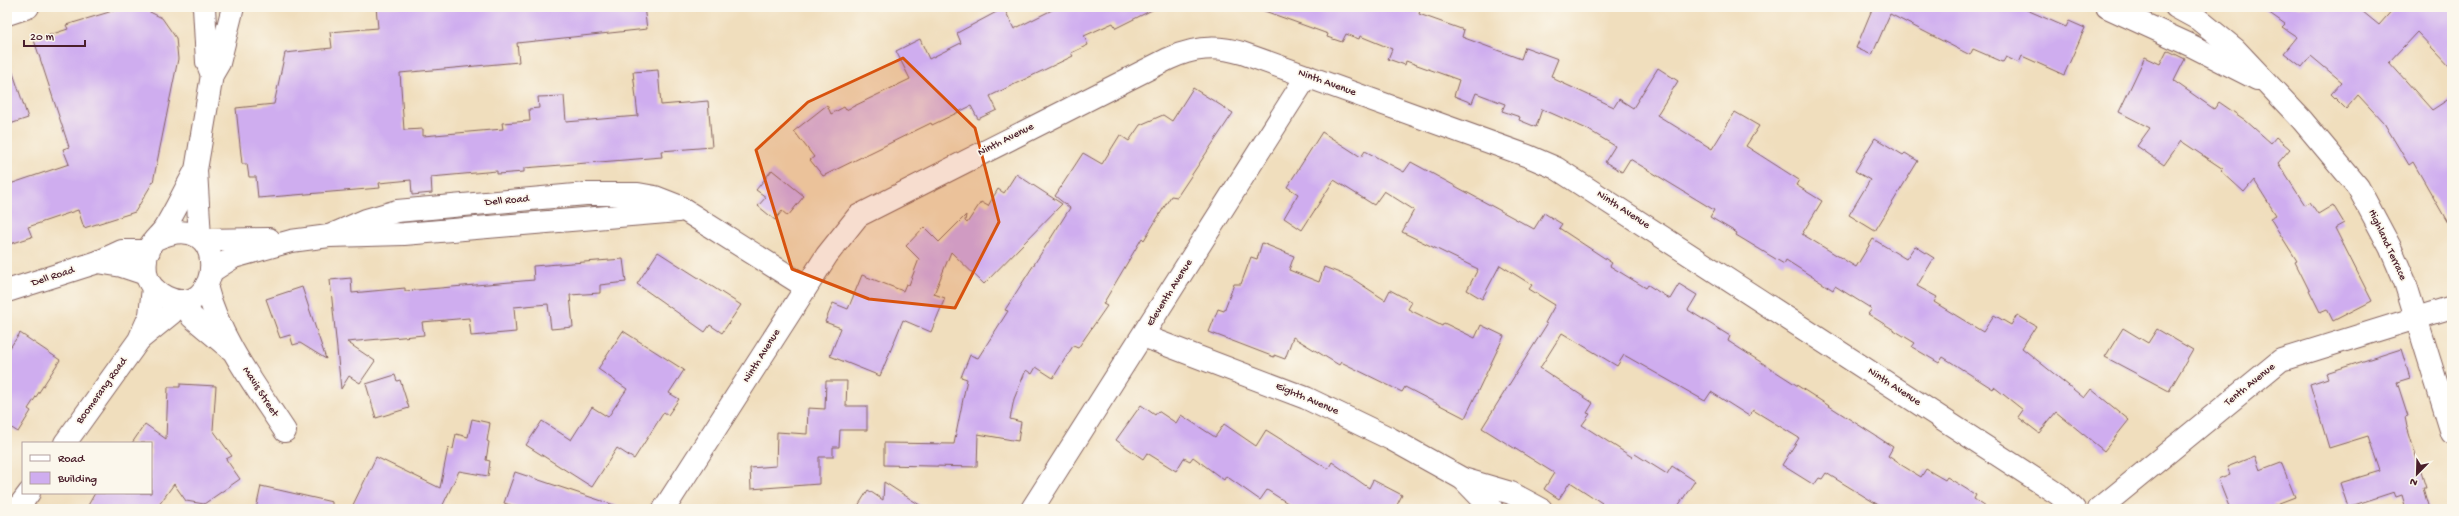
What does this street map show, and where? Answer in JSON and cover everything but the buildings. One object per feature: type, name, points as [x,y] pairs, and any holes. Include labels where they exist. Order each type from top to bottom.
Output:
[{"type":"street","points":[[7,14],[28,7]]},
{"type":"street","points":[[204,7],[207,62],[212,75]]},
{"type":"street","points":[[201,239],[196,170],[212,75],[219,63],[233,7]]},
{"type":"street","name":"Highland Terrace","points":[[2107,7],[2269,84]]},
{"type":"street","name":"Highland Terrace","points":[[2176,7],[2198,19],[2221,36],[2269,84],[2302,120],[2358,187],[2390,247],[2418,318],[2452,433]]},
{"type":"street","name":"Ninth Avenue","points":[[664,509],[806,287],[846,230],[864,212],[1175,55],[1201,48],[1224,48],[1307,76],[1528,156],[1562,171],[2058,494],[2074,509]]},
{"type":"street","name":"Eleventh Avenue","points":[[1032,509],[1307,76]]},
{"type":"street","points":[[152,245],[165,228],[196,170]]},
{"type":"street","name":"Dell Road","points":[[209,278],[234,257],[291,241],[329,236],[366,220],[397,211],[586,194],[647,196],[669,202],[688,212],[806,287]]},
{"type":"street","points":[[152,245],[179,233],[201,239],[209,248],[209,278]]},
{"type":"street","name":"Dell Road","points":[[201,239],[250,238],[291,241]]},
{"type":"street","name":"Dell Road","points":[[7,292],[98,262],[125,251],[152,245]]},
{"type":"street","name":"Boomerang Road","points":[[66,442],[139,340],[150,315],[152,245]]},
{"type":"street","name":"Dell Road","points":[[98,262],[126,267],[150,281]]},
{"type":"street","name":"Boomerang Road","points":[[139,340],[168,317],[182,301],[196,296],[209,278]]},
{"type":"street","name":"Mavis Street","points":[[209,278],[214,312],[234,352],[285,431]]},
{"type":"street","points":[[150,281],[162,295],[182,301]]},
{"type":"street","name":"Mavis Street","points":[[182,301],[192,317],[234,352]]},
{"type":"street","name":"Tenth Avenue","points":[[2100,509],[2281,360],[2452,307]]},
{"type":"street","name":"Eighth Avenue","points":[[1143,336],[1319,404],[1392,439],[1463,479],[1511,493],[1541,509]]},
{"type":"street","name":"Eighth Avenue","points":[[1463,479],[1492,509]]},
{"type":"street","points":[[17,509],[28,494]]},
{"type":"highlighted area","points":[[903,58],[975,128],[999,222],[955,308],[869,299],[792,269],[756,150],[808,102]]}]
